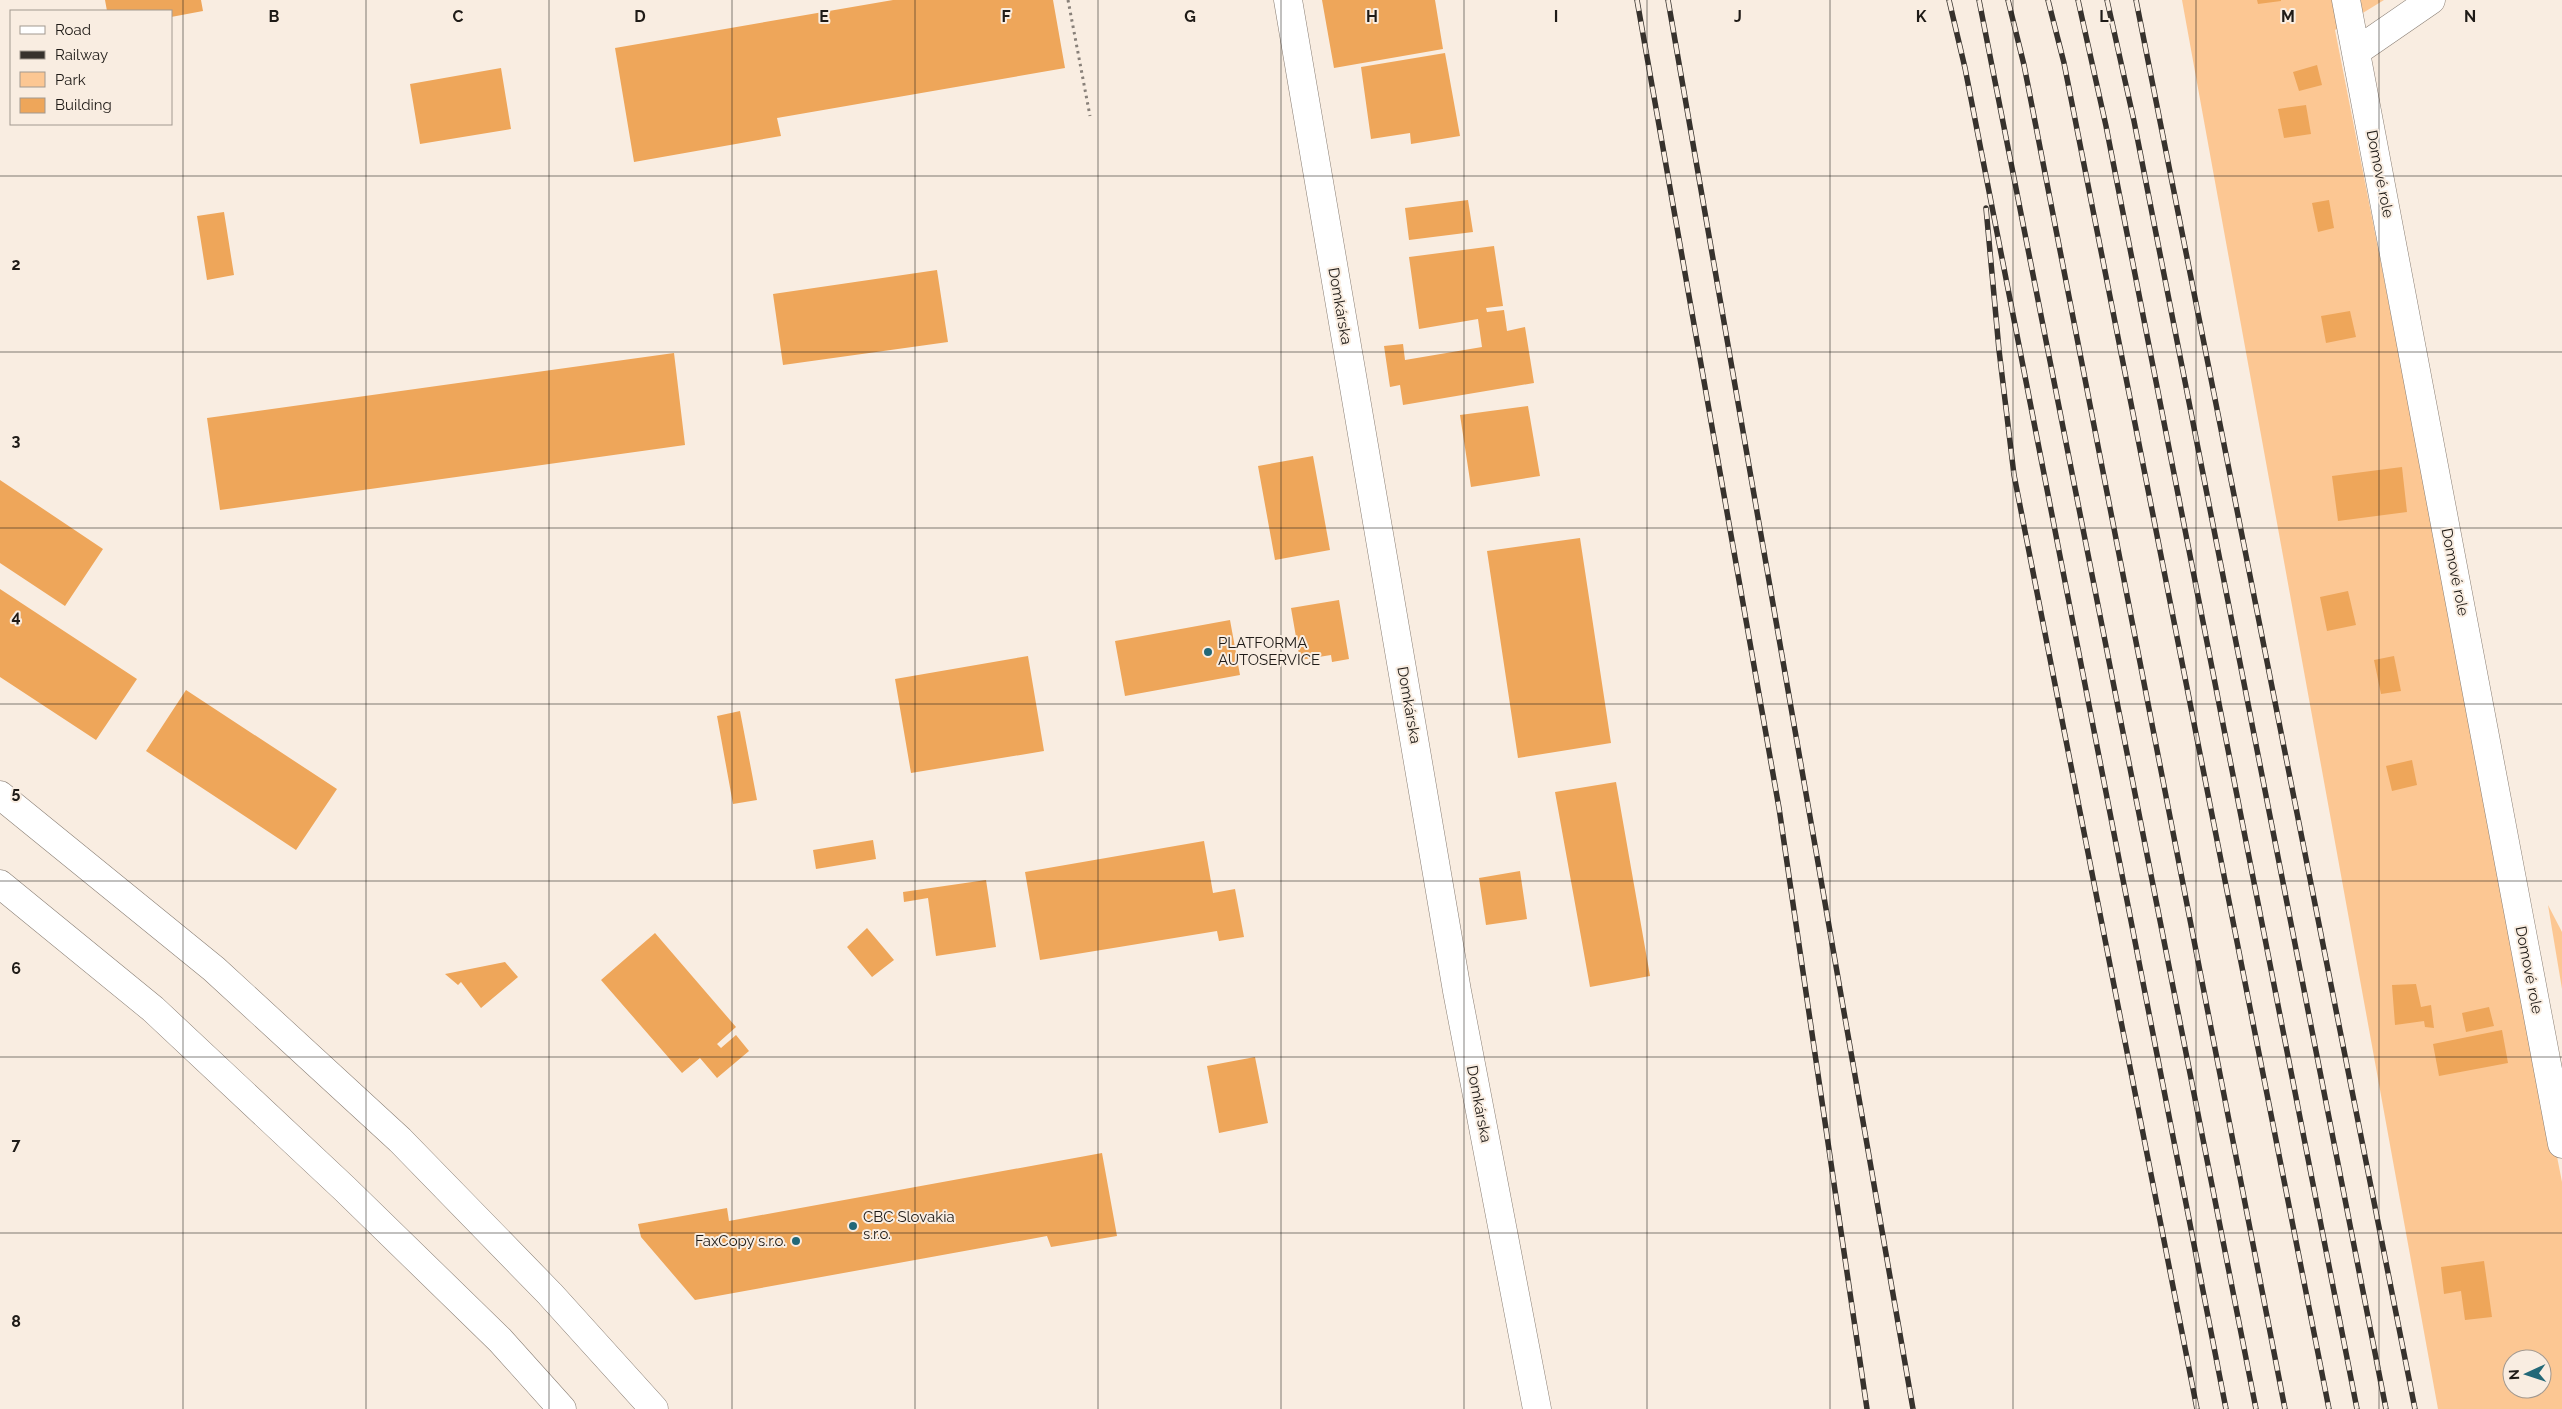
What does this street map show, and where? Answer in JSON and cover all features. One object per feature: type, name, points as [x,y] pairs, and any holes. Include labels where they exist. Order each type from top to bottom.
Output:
[{"type":"main road","name":"Domkárska","points":[[1288,0],[1457,990],[1538,1409]]},
{"type":"main road","name":"Domové role","points":[[2346,0],[2562,1144]]},
{"type":"main road","points":[[2357,51],[2431,0]]},
{"type":"main road","points":[[0,795],[214,969],[400,1140],[550,1294],[654,1409]]},
{"type":"main road","points":[[0,884],[153,1010],[317,1162],[500,1340],[562,1409]]},
{"type":"path","points":[[1068,0],[1090,116]]},
{"type":"green space","points":[[2182,0],[2384,0],[2335,30],[2562,1182],[2562,1409],[2438,1409]]},
{"type":"green space","points":[[2548,905],[2562,932],[2562,989]]},
{"type":"building","points":[[105,0],[201,0],[203,11],[172,17],[172,10],[107,10]]},
{"type":"building","points":[[893,0],[1053,0],[1065,68],[777,118],[781,136],[634,162],[615,48]]},
{"type":"building","points":[[1322,0],[1435,0],[1443,49],[1334,68]]},
{"type":"building","points":[[2257,0],[2281,0],[2281,1],[2258,4]]},
{"type":"building","points":[[1445,53],[1460,136],[1411,144],[1410,133],[1371,139],[1361,67]]},
{"type":"building","points":[[2317,65],[2322,85],[2299,91],[2293,72]]},
{"type":"building","points":[[501,68],[511,129],[420,144],[410,84]]},
{"type":"building","points":[[2306,105],[2311,134],[2284,138],[2278,109]]},
{"type":"building","points":[[1468,200],[1473,232],[1409,240],[1405,208]]},
{"type":"building","points":[[2329,200],[2334,228],[2318,232],[2312,203]]},
{"type":"building","points":[[224,212],[234,275],[207,280],[197,216]]},
{"type":"building","points":[[1494,246],[1503,306],[1486,308],[1487,312],[1504,310],[1507,331],[1525,327],[1534,383],[1403,405],[1400,385],[1390,387],[1384,346],[1403,344],[1405,360],[1482,347],[1478,319],[1419,329],[1409,257]]},
{"type":"building","points":[[937,270],[948,342],[783,365],[773,294]]},
{"type":"building","points":[[2350,311],[2356,337],[2326,343],[2321,316]]},
{"type":"building","points":[[674,353],[685,445],[220,510],[207,418]]},
{"type":"building","points":[[1528,406],[1540,476],[1471,487],[1460,415]]},
{"type":"building","points":[[1313,456],[1330,550],[1275,560],[1258,466]]},
{"type":"building","points":[[2402,467],[2407,512],[2338,521],[2332,476]]},
{"type":"building","points":[[0,480],[103,549],[65,606],[0,563]]},
{"type":"building","points":[[1580,538],[1611,743],[1518,758],[1487,551]]},
{"type":"building","points":[[0,589],[137,679],[96,740],[0,677]]},
{"type":"building","points":[[2348,591],[2356,625],[2327,631],[2320,597]]},
{"type":"building","points":[[1339,600],[1349,659],[1332,662],[1331,655],[1300,660],[1291,608]]},
{"type":"building","points":[[1230,620],[1240,675],[1125,696],[1115,641]]},
{"type":"building","points":[[1028,656],[1044,751],[911,773],[895,679]]},
{"type":"building","points":[[2394,656],[2401,691],[2381,694],[2374,660]]},
{"type":"building","points":[[186,690],[337,789],[296,850],[146,751]]},
{"type":"building","points":[[740,711],[757,800],[733,804],[717,716]]},
{"type":"building","points":[[2412,760],[2417,785],[2392,791],[2386,766]]},
{"type":"building","points":[[1616,782],[1650,976],[1590,987],[1555,792]]},
{"type":"building","points":[[873,840],[876,859],[816,869],[813,850]]},
{"type":"building","points":[[1204,841],[1213,893],[1235,889],[1244,937],[1219,941],[1217,931],[1040,960],[1025,872]]},
{"type":"building","points":[[1520,871],[1527,919],[1486,925],[1479,878]]},
{"type":"building","points":[[986,880],[996,947],[936,956],[928,898],[904,902],[903,892]]},
{"type":"building","points":[[867,928],[894,960],[872,977],[847,947]]},
{"type":"building","points":[[655,933],[736,1027],[717,1044],[721,1048],[736,1035],[749,1051],[717,1078],[700,1058],[682,1073],[601,980]]},
{"type":"building","points":[[505,962],[518,977],[481,1008],[461,982],[458,985],[445,974]]},
{"type":"building","points":[[2416,984],[2421,1007],[2431,1005],[2434,1028],[2425,1027],[2424,1021],[2395,1025],[2392,985]]},
{"type":"building","points":[[2489,1007],[2494,1026],[2466,1032],[2462,1013]]},
{"type":"building","points":[[2502,1030],[2508,1063],[2439,1076],[2433,1044]]},
{"type":"building","points":[[1255,1057],[1268,1123],[1219,1133],[1207,1066]]},
{"type":"building","points":[[1102,1153],[1117,1236],[1051,1247],[1047,1236],[695,1300],[641,1237],[638,1224],[727,1208],[729,1221]]},
{"type":"building","points":[[2484,1261],[2492,1317],[2465,1320],[2461,1291],[2444,1294],[2441,1267]]},
{"type":"railway","points":[[1637,0],[1779,808],[1867,1409]]},
{"type":"railway","points":[[1668,0],[1913,1409]]},
{"type":"railway","points":[[1949,0],[1965,68],[2226,1409]]},
{"type":"railway","points":[[1979,0],[2256,1409]]},
{"type":"railway","points":[[2008,0],[2024,65],[2285,1409]]},
{"type":"railway","points":[[2048,0],[2064,63],[2329,1409]]},
{"type":"railway","points":[[2078,0],[2106,126],[2357,1409]]},
{"type":"railway","points":[[2107,0],[2134,121],[2386,1409]]},
{"type":"railway","points":[[2136,0],[2415,1409]]},
{"type":"railway","points":[[1986,208],[1999,350],[2014,475],[2197,1409]]},
{"type":"place","name":"PLATFORMA AUTOSERVICE","points":[[1208,652]]},
{"type":"place","name":"CBC Slovakia s.r.o.","points":[[853,1226]]},
{"type":"place","name":"FaxCopy s.r.o.","points":[[796,1241]]}]
